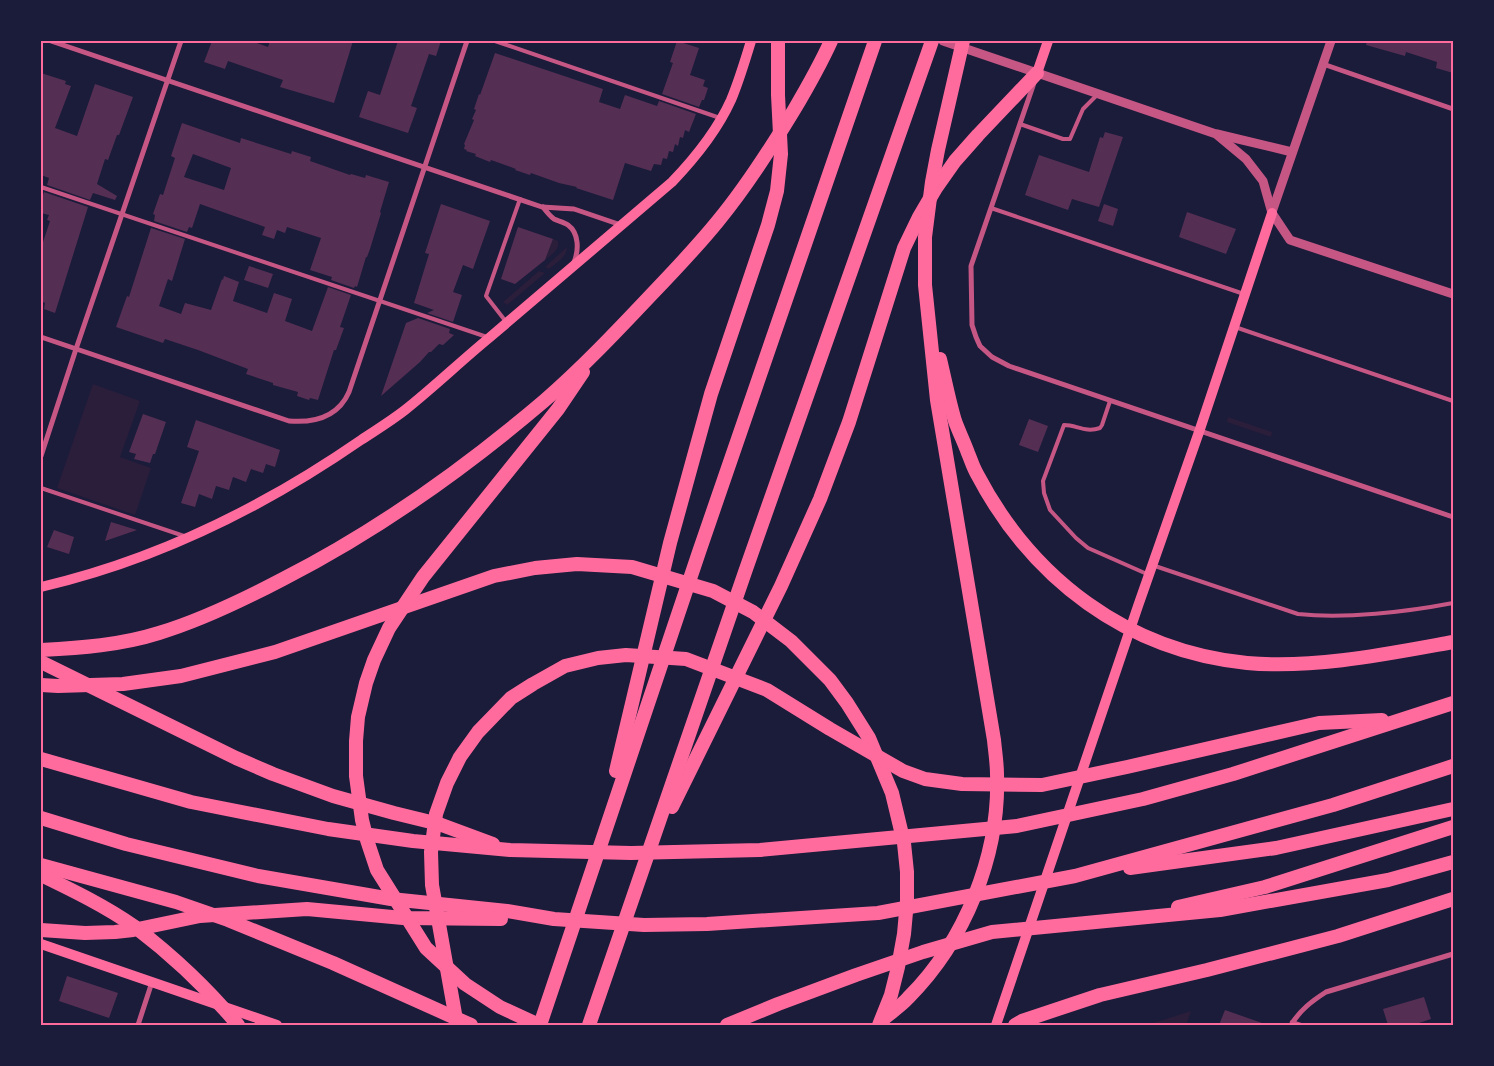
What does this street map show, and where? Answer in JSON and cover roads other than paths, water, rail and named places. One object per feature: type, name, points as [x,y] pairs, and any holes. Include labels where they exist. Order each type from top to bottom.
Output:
[{"type":"highway","points":[[597,852],[670,543],[711,394],[768,225],[777,191],[780,154],[778,41]]},
{"type":"highway","points":[[41,650],[98,646],[160,633],[244,599],[318,561],[390,517],[472,460],[546,400],[598,350],[687,257],[718,221],[780,132],[811,80],[831,41]]},
{"type":"highway","points":[[598,350],[558,409],[423,577],[389,628],[374,660],[358,717],[356,776],[362,820],[377,870],[426,948],[465,984],[500,1006],[539,1025],[875,41]]},
{"type":"highway","points":[[589,1025],[745,572],[932,41]]},
{"type":"highway","points":[[875,1025],[907,1000],[946,952],[978,887],[996,809],[997,775],[994,740],[937,400],[927,310],[924,259],[927,216],[938,150],[963,41]]},
{"type":"highway","points":[[645,862],[781,586],[820,499],[850,422],[904,248],[919,217],[936,188],[956,160],[1037,73]]},
{"type":"highway","points":[[927,310],[956,421],[976,473],[1023,544],[1043,566],[1085,603],[1124,627],[1170,646],[1203,656],[1247,663],[1295,664],[1341,660],[1453,642]]},
{"type":"highway","points":[[41,685],[123,684],[181,676],[275,652],[494,576],[535,568],[577,564],[632,567],[713,591],[753,612],[791,641],[830,680],[847,702],[869,738],[892,793],[904,843],[907,872],[906,910],[898,967],[891,996],[879,1025]]},
{"type":"highway","points":[[457,1025],[432,885],[431,852],[436,814],[447,783],[460,757],[490,718],[511,698],[565,666],[598,658],[626,655],[686,659],[767,690],[903,771],[925,779],[962,784],[1042,785],[1319,723],[1403,719]]},
{"type":"highway","points":[[41,662],[272,774],[333,796],[439,824],[510,850]]},
{"type":"highway","points":[[41,760],[191,802],[328,830],[413,841],[510,850],[631,853],[760,850],[1017,826],[1143,800],[1232,774],[1453,703]]},
{"type":"highway","points":[[1075,876],[1333,805],[1453,766]]},
{"type":"highway","points":[[41,930],[85,934],[115,932],[200,916],[306,909],[403,918],[554,919],[644,925],[766,921],[878,913],[1075,876],[1276,848],[1453,809]]},
{"type":"highway","points":[[41,818],[126,844],[258,876],[392,899],[506,911],[554,919]]},
{"type":"highway","points":[[1119,920],[1265,887],[1453,827]]},
{"type":"highway","points":[[727,1025],[856,974],[992,932],[1220,910],[1388,880],[1453,862]]},
{"type":"highway","points":[[41,865],[176,902],[244,926],[471,1025]]},
{"type":"highway","points":[[41,874],[80,894],[134,927],[181,966],[223,1006],[238,1025]]},
{"type":"highway","points":[[1015,1025],[1100,995],[1338,936],[1453,898]]},
{"type":"main road","points":[[41,586],[98,572],[189,538],[262,502],[343,453],[405,410],[672,182],[702,148],[721,119],[730,101],[751,41]]},
{"type":"main road","points":[[1037,73],[1048,41]]},
{"type":"main road","points":[[996,1025],[1272,213]]},
{"type":"main road","points":[[41,944],[277,1025]]},
{"type":"street","points":[[51,41],[542,207],[574,209],[621,225]]},
{"type":"street","points":[[41,456],[180,41]]},
{"type":"street","points":[[41,337],[289,421],[310,422],[328,415],[347,398],[467,41]]},
{"type":"street","points":[[943,41],[1216,134],[1292,152]]},
{"type":"street","points":[[1272,213],[1330,41]]},
{"type":"street","points":[[1322,64],[1453,109]]},
{"type":"street","points":[[1037,73],[971,266],[972,325],[980,346],[992,357],[1009,366],[1453,517]]},
{"type":"street","points":[[1216,134],[1246,159],[1263,182],[1272,213],[1290,240],[1453,294]]},
{"type":"street","points":[[542,207],[553,218],[571,228],[578,247],[572,267]]},
{"type":"street","points":[[1292,1023],[1302,1010],[1326,992],[1453,954]]},
{"type":"street","points":[[138,1025],[152,982]]},
{"type":"lane","points":[[495,41],[721,119]]},
{"type":"lane","points":[[1020,124],[1063,139],[1070,139],[1084,109],[1099,94]]},
{"type":"lane","points":[[41,187],[489,338]]},
{"type":"lane","points":[[506,323],[486,296],[520,199]]},
{"type":"lane","points":[[991,208],[1245,294]]},
{"type":"lane","points":[[1233,326],[1453,401]]},
{"type":"lane","points":[[1110,401],[1100,428],[1082,430],[1064,425],[1043,481],[1044,493],[1053,514],[1088,548],[1151,570],[1298,614],[1318,616],[1378,613],[1453,604]]},
{"type":"lane","points":[[41,488],[189,538]]},
{"type":"lane","points":[[1292,1023],[1300,1025]]}]
